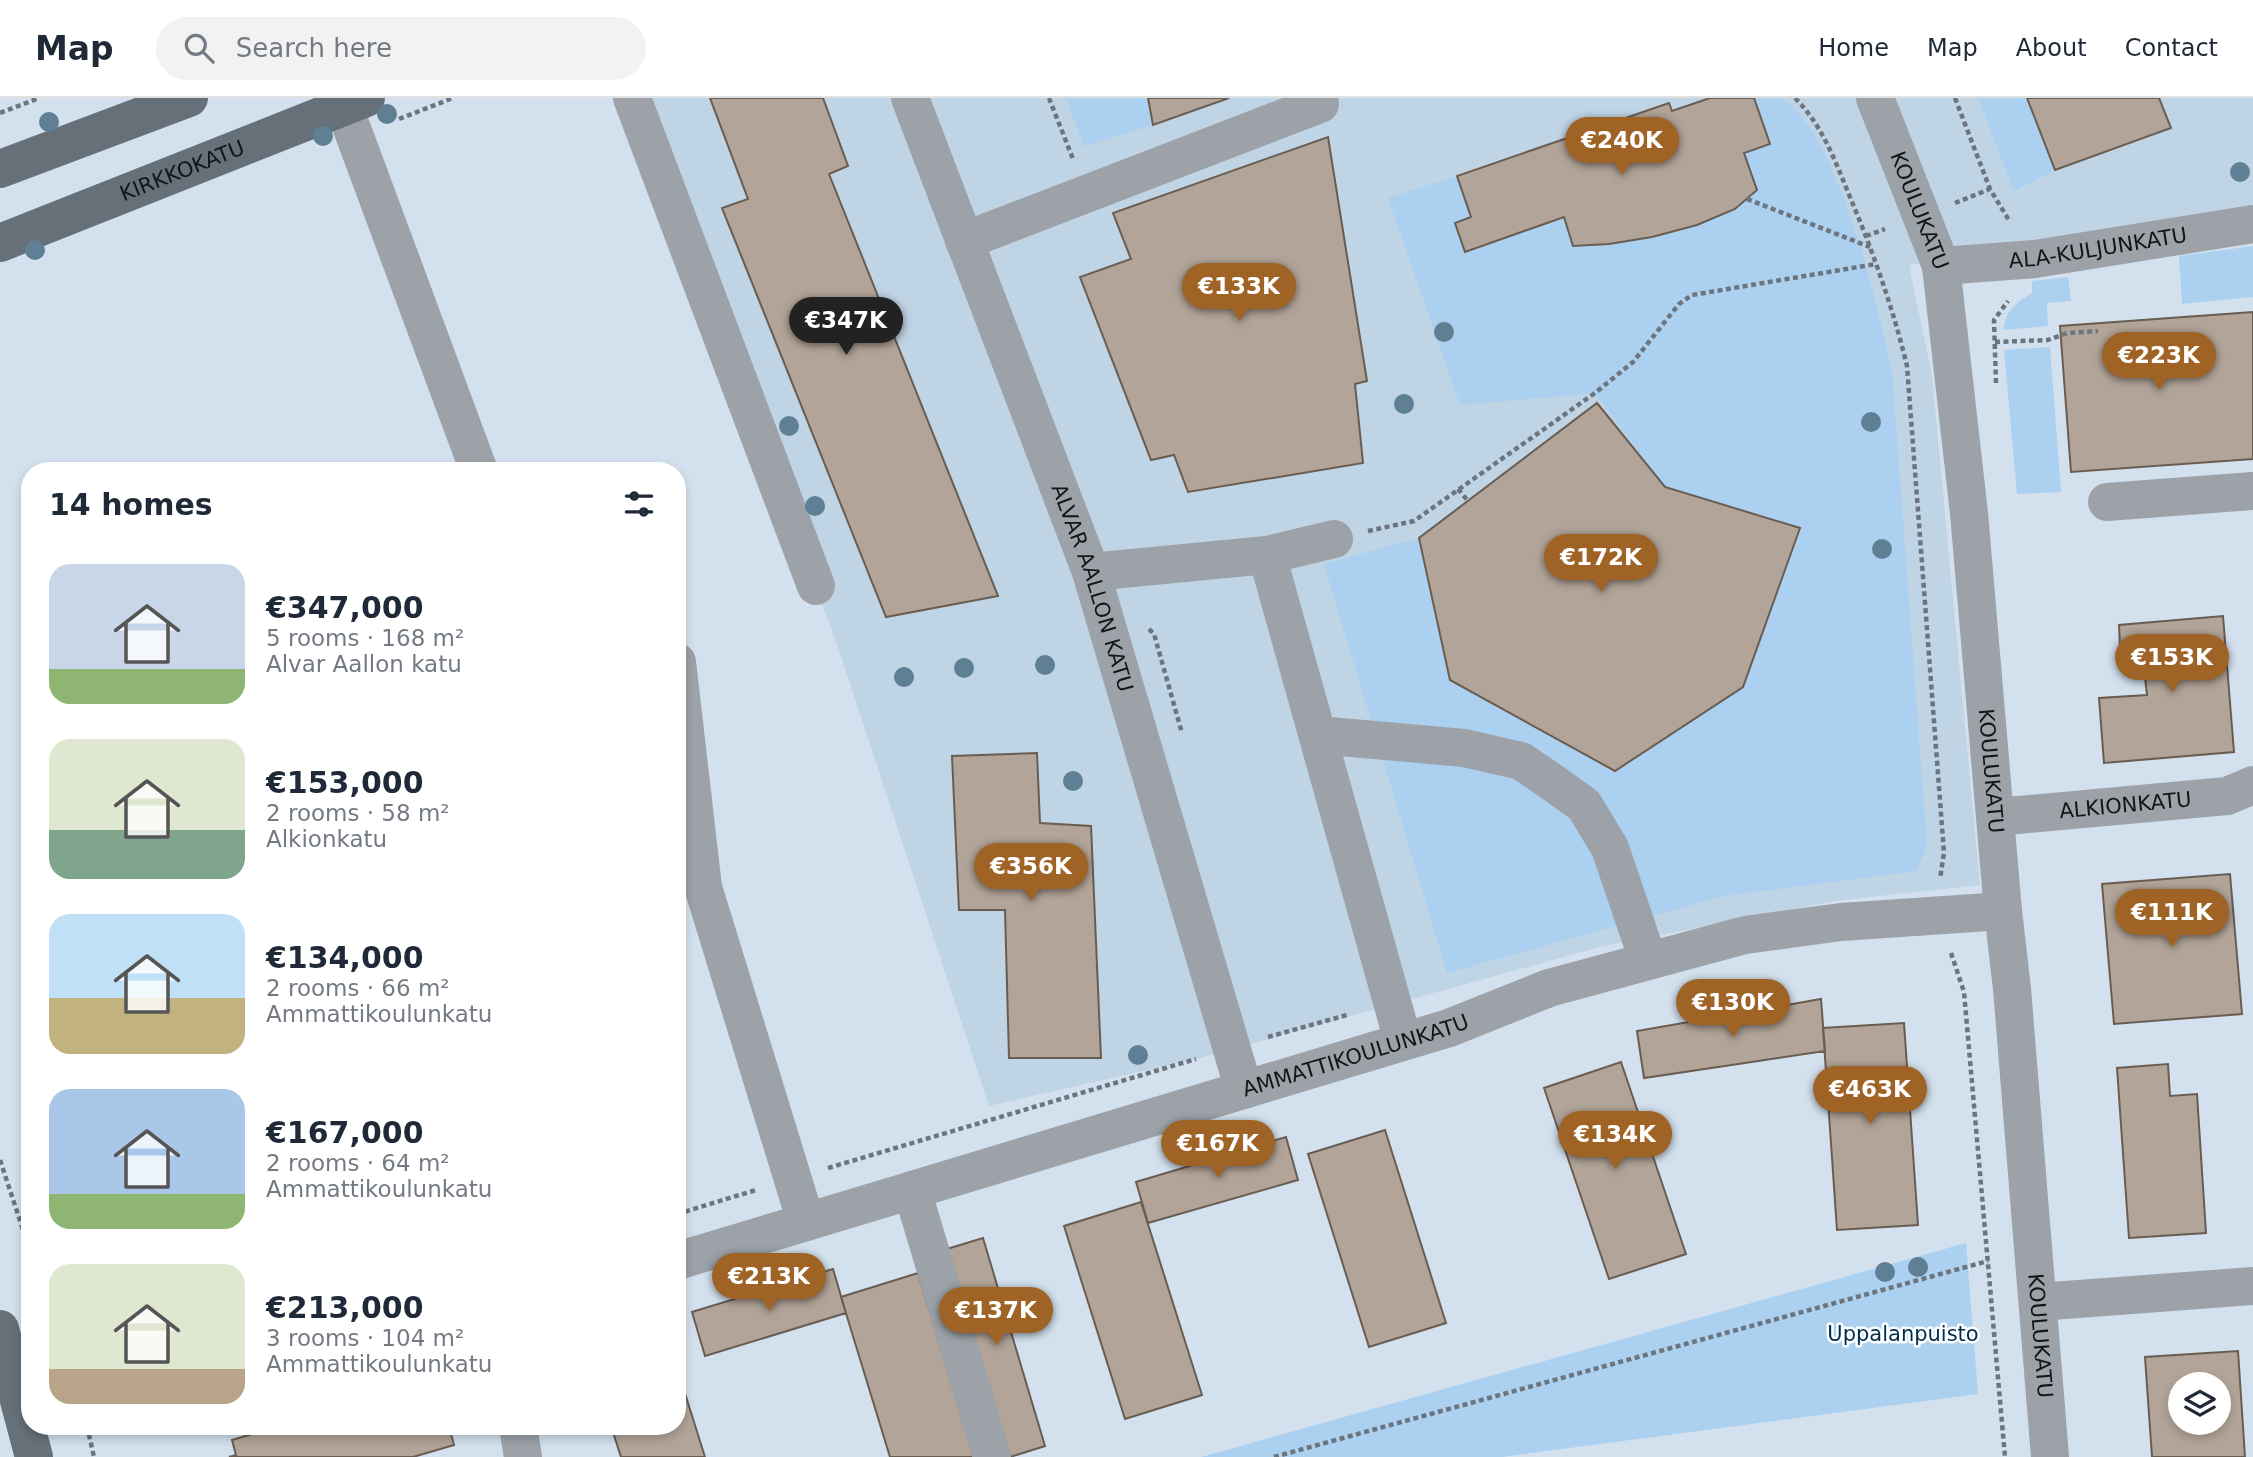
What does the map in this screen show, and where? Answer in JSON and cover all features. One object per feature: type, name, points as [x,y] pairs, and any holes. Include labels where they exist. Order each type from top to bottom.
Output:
[{"type":"main road","points":[[0,169],[190,98]]},
{"type":"main road","name":"KIRKKOKATU","points":[[0,243],[355,102]]},
{"type":"main road","points":[[0,1329],[21,1408]]},
{"type":"main road","points":[[28,1435],[34,1457]]},
{"type":"street","points":[[632,98],[816,586]]},
{"type":"street","name":"ALVAR AALLON KATU","points":[[910,98],[1091,572],[1244,1090]]},
{"type":"street","name":"KOULUKATU","points":[[1875,98],[1941,266],[1969,513],[2012,989],[2050,1457]]},
{"type":"street","points":[[355,102],[476,462]]},
{"type":"street","points":[[964,241],[1320,104]]},
{"type":"street","name":"ALA-KULJUNKATU","points":[[1941,266],[2035,259],[2253,224]]},
{"type":"street","points":[[2107,502],[2253,491]]},
{"type":"street","points":[[1091,572],[1267,555],[1334,539]]},
{"type":"street","points":[[1267,555],[1404,1041]]},
{"type":"street","points":[[1318,735],[1464,748],[1521,761],[1549,780],[1584,805],[1610,848],[1648,960]]},
{"type":"street","points":[[686,740],[703,887],[806,1222]]},
{"type":"street","name":"ALKIONKATU","points":[[1996,817],[2227,796],[2253,785]]},
{"type":"street","name":"AMMATTIKOULUNKATU","points":[[686,1258],[1449,1028],[1549,988],[1648,960],[1745,935],[1841,922],[2003,911]]},
{"type":"street","points":[[912,1191],[992,1457]]},
{"type":"street","points":[[2038,1301],[2253,1286]]},
{"type":"street","points":[[519,1435],[523,1457]]},
{"type":"path","points":[[0,113],[39,98]]},
{"type":"path","points":[[1049,98],[1074,160],[1093,164],[1101,188]]},
{"type":"path","points":[[1795,98],[1824,133],[1871,247],[1895,316],[1907,366],[1944,853],[1940,877],[1943,915],[1949,949],[1965,992],[2005,1457]]},
{"type":"path","points":[[1955,98],[1990,189],[2009,222],[2022,223]]},
{"type":"path","points":[[1866,236],[1990,189]]},
{"type":"path","points":[[1746,199],[1871,247]]},
{"type":"path","points":[[1334,539],[1413,521],[1595,393],[1633,362],[1679,304],[1692,295],[1876,264]]},
{"type":"path","points":[[1994,342],[2048,340],[2067,333],[2098,331]]},
{"type":"path","points":[[1458,489],[1468,501]]},
{"type":"path","points":[[0,1160],[21,1224]]},
{"type":"path","points":[[1273,1457],[1988,1261]]},
{"type":"path","points":[[89,1435],[94,1457]]},
{"type":"shaded area","points":[[632,98],[2253,98],[2253,218],[1909,265],[1932,376],[1980,885],[1835,901],[1599,947],[1204,1057],[989,1106],[837,644]]},
{"type":"green space","points":[[1066,98],[1148,98],[1153,125],[1084,146]]},
{"type":"green space","points":[[1754,98],[1776,98],[1797,112],[1817,139],[1851,220],[1886,344],[1892,371],[1927,847],[1916,871],[1724,896],[1447,973],[1324,564],[1419,538],[1450,680],[1615,771],[1742,687],[1799,528],[1665,487],[1595,393],[1460,405],[1388,198],[1457,176],[1471,217],[1465,252],[1564,217],[1609,244],[1652,237],[1697,225],[1735,209],[1756,190],[1744,153],[1770,144]]},
{"type":"green space","points":[[1978,98],[2027,98],[2055,170],[2014,191]]},
{"type":"green space","points":[[2253,246],[2253,297],[2182,304],[2179,256]]},
{"type":"green space","points":[[2068,277],[2071,301],[2047,303],[2048,326],[2004,330],[2009,312],[2032,293],[2032,281]]},
{"type":"green space","points":[[2050,347],[2061,492],[2017,494],[2004,350]]},
{"type":"green space","name":"Uppalanpuisto","points":[[1966,1243],[1978,1394],[1502,1457],[1201,1457]]},
{"type":"building","points":[[710,98],[823,98],[848,166],[829,174],[998,596],[886,617],[722,208],[748,199]]},
{"type":"building","points":[[1148,98],[1229,98],[1153,125]]},
{"type":"building","points":[[1710,98],[1754,98],[1770,144],[1744,153],[1757,190],[1735,209],[1697,225],[1652,237],[1573,246],[1564,217],[1465,252],[1455,223],[1471,217],[1457,176],[1669,103],[1672,111]]},
{"type":"building","points":[[2027,98],[2159,98],[2171,128],[2055,170]]},
{"type":"building","points":[[1328,137],[1367,381],[1355,384],[1363,463],[1188,492],[1174,455],[1151,460],[1080,277],[1131,259],[1113,213]]},
{"type":"building","points":[[2253,312],[2253,459],[2071,472],[2060,326]]},
{"type":"building","points":[[1597,403],[1665,487],[1800,528],[1743,687],[1615,771],[1450,680],[1419,538]]},
{"type":"building","points":[[2223,616],[2234,752],[2104,763],[2099,698],[2147,695],[2145,678],[2136,679],[2133,644],[2120,646],[2119,625]]},
{"type":"building","points":[[1037,753],[1040,823],[1091,826],[1101,1058],[1009,1058],[1005,910],[959,910],[952,756]]},
{"type":"building","points":[[2230,874],[2242,1014],[2114,1024],[2102,884]]},
{"type":"building","points":[[1821,999],[1825,1051],[1644,1078],[1637,1031]]},
{"type":"building","points":[[1904,1023],[1918,1225],[1837,1230],[1823,1028]]},
{"type":"building","points":[[1621,1062],[1686,1254],[1609,1279],[1544,1088]]},
{"type":"building","points":[[2168,1064],[2170,1096],[2197,1094],[2206,1233],[2129,1238],[2117,1068]]},
{"type":"building","points":[[1385,1130],[1446,1323],[1369,1347],[1308,1154]]},
{"type":"building","points":[[1286,1137],[1298,1180],[1148,1223],[1136,1182]]},
{"type":"building","points":[[1141,1202],[1202,1395],[1125,1419],[1064,1226]]},
{"type":"building","points":[[983,1238],[1045,1446],[1010,1457],[947,1249]]},
{"type":"building","points":[[833,1269],[846,1313],[705,1356],[692,1312]]},
{"type":"building","points":[[918,1273],[974,1457],[890,1457],[841,1297]]},
{"type":"building","points":[[2238,1351],[2245,1457],[2152,1457],[2145,1357]]},
{"type":"building","points":[[686,1397],[705,1457],[621,1457],[614,1435],[686,1435]]},
{"type":"building","points":[[249,1435],[451,1435],[454,1445],[413,1457],[229,1457],[236,1455],[232,1440]]}]
